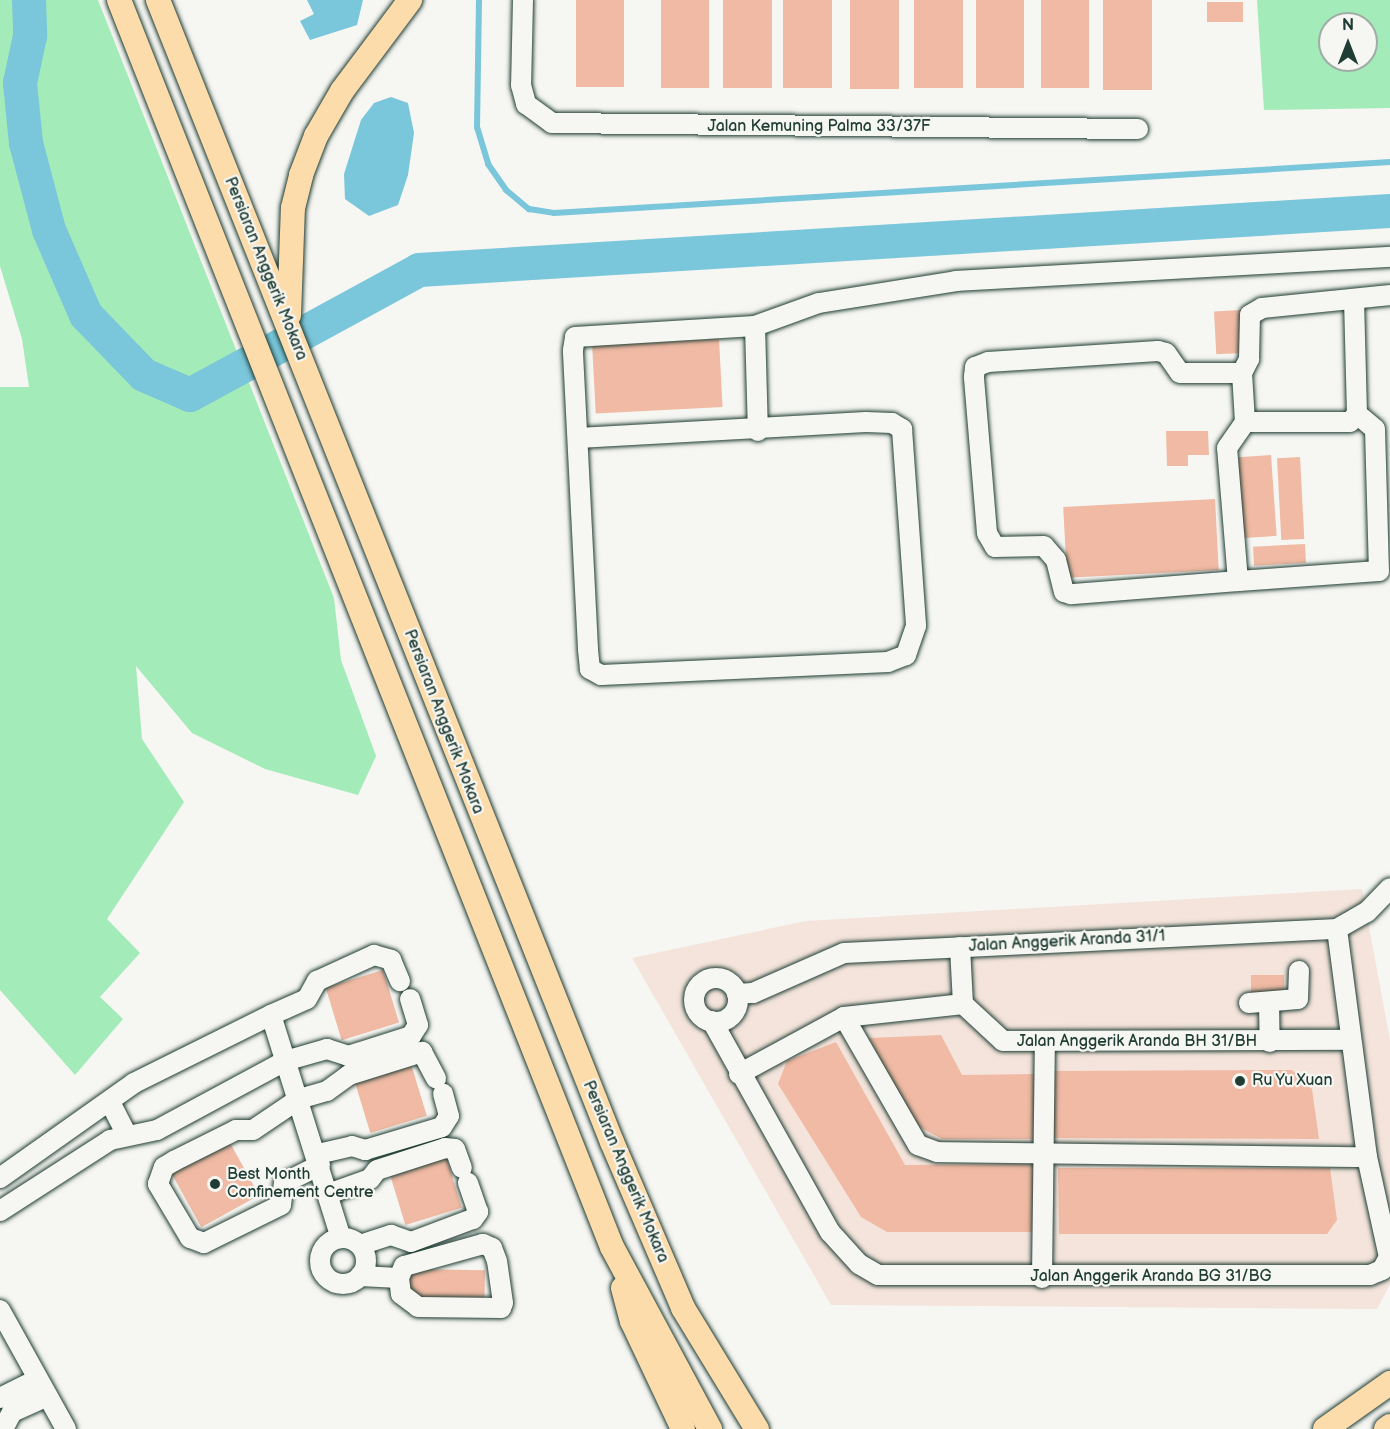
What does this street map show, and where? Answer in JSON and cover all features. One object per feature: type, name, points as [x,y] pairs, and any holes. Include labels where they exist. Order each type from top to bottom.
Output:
[{"type":"main road","name":"Persiaran Anggerik Mokara","points":[[119,0],[255,336],[612,1247],[710,1429]]},
{"type":"main road","name":"Persiaran Anggerik Mokara","points":[[159,0],[612,1142],[683,1308],[757,1429]]},
{"type":"main road","points":[[289,328],[293,208],[301,175],[316,136],[342,91],[410,0]]},
{"type":"main road","points":[[612,1247],[632,1321],[683,1429]]},
{"type":"main road","points":[[1325,1429],[1390,1383]]},
{"type":"main road","points":[[1386,1429],[1390,1426]]},
{"type":"street","name":"Jalan Kemuning Palma 33/37F","points":[[523,0],[521,85],[526,104],[541,119],[578,126],[1138,129]]},
{"type":"street","points":[[578,438],[758,431],[866,422],[892,423],[902,429],[916,626],[906,655],[888,662],[601,675],[590,669],[578,438],[575,336],[755,326],[819,303],[956,281],[1390,257]]},
{"type":"street","points":[[1238,581],[1227,448],[1245,422],[1242,373],[1249,359],[1253,310],[1390,295]]},
{"type":"street","points":[[1245,422],[1350,422],[1357,414],[1354,300]]},
{"type":"street","points":[[755,326],[758,431]]},
{"type":"street","points":[[1242,373],[1180,373],[1167,353],[1158,351],[988,362],[975,367],[987,532],[995,547],[1044,546],[1056,560],[1061,587],[1071,594],[1379,571],[1375,429],[1357,414]]},
{"type":"street","points":[[1337,929],[1386,898]]},
{"type":"street","name":"Jalan Anggerik Aranda 31/1","points":[[737,994],[753,993],[844,953],[1337,929]]},
{"type":"street","name":"Jalan Anggerik Aranda BG 31/BG","points":[[712,1021],[739,1074],[830,1232],[859,1264],[878,1275],[1042,1278],[1352,1276],[1382,1270],[1390,1257],[1385,1221],[1367,1157],[1337,929]]},
{"type":"street","points":[[739,1074],[844,1017],[963,1004],[960,947]]},
{"type":"street","points":[[0,1178],[134,1083],[307,999],[317,981],[374,955],[391,960],[400,981]]},
{"type":"street","points":[[1249,1003],[1298,999],[1299,971]]},
{"type":"street","points":[[709,979],[723,979],[737,994],[732,1015],[712,1021],[696,1009],[698,988],[709,979]]},
{"type":"street","points":[[0,1211],[126,1134],[157,1130],[285,1061],[327,1049],[348,1056],[411,1036],[418,1025],[410,999]]},
{"type":"street","points":[[1269,1003],[1270,1042]]},
{"type":"street","name":"Jalan Anggerik Aranda BH 31/BH","points":[[963,1004],[1003,1041],[1045,1044],[1351,1040]]},
{"type":"street","points":[[270,1015],[331,1193],[341,1238]]},
{"type":"street","points":[[844,1017],[918,1145],[937,1152],[1042,1150],[1367,1157]]},
{"type":"street","points":[[1042,1278],[1045,1044]]},
{"type":"street","points":[[411,1052],[422,1052],[439,1086],[449,1116],[442,1127],[365,1150],[352,1146],[319,1159],[284,1183],[280,1205],[204,1242],[190,1238],[158,1184],[164,1167],[236,1130],[253,1130],[299,1099],[411,1052]]},
{"type":"street","points":[[110,1102],[126,1134]]},
{"type":"street","points":[[331,1193],[370,1179],[377,1170],[445,1148],[455,1149],[477,1208],[473,1219],[411,1242],[391,1235],[360,1245],[341,1238]]},
{"type":"street","points":[[341,1238],[321,1253],[322,1271],[345,1284],[360,1276],[399,1278]]},
{"type":"street","points":[[483,1244],[492,1248],[497,1261],[503,1303],[501,1308],[418,1307],[401,1294],[399,1278],[404,1266],[483,1244]]},
{"type":"street","points":[[360,1245],[366,1264],[360,1276]]},
{"type":"street","points":[[0,1310],[36,1380],[66,1429]]},
{"type":"street","points":[[0,1398],[36,1380]]},
{"type":"street","points":[[3,1429],[12,1412],[46,1397]]},
{"type":"shaded area","points":[[1362,889],[1390,1040],[1390,1284],[1377,1309],[831,1305],[632,958],[806,921]]},
{"type":"green space","points":[[0,0],[98,0],[334,598],[341,660],[376,756],[358,795],[265,769],[192,733],[136,666],[142,739],[184,802],[107,919],[140,953],[100,997],[123,1019],[75,1075],[0,990],[0,387],[29,387],[22,339],[0,266]]},
{"type":"green space","points":[[1257,0],[1390,0],[1390,108],[1264,110]]},
{"type":"water","points":[[307,0],[363,0],[357,25],[310,40],[300,21],[314,14]]},
{"type":"water","points":[[391,97],[408,103],[414,133],[408,175],[398,205],[369,216],[345,199],[344,174],[361,120],[374,103]]},
{"type":"building","points":[[576,0],[624,0],[624,87],[576,87]]},
{"type":"building","points":[[661,0],[709,0],[709,88],[661,88]]},
{"type":"building","points":[[723,0],[772,0],[772,88],[723,88]]},
{"type":"building","points":[[783,0],[832,0],[832,88],[783,88]]},
{"type":"building","points":[[850,0],[899,0],[899,89],[850,89]]},
{"type":"building","points":[[914,0],[963,0],[963,88],[914,88]]},
{"type":"building","points":[[976,0],[1024,0],[1024,88],[976,88]]},
{"type":"building","points":[[1041,0],[1089,0],[1089,88],[1041,88]]},
{"type":"building","points":[[1103,0],[1152,0],[1152,90],[1103,90]]},
{"type":"building","points":[[1207,2],[1243,2],[1243,22],[1207,22]]},
{"type":"building","points":[[1241,310],[1243,353],[1216,354],[1214,311]]},
{"type":"building","points":[[719,339],[723,407],[596,414],[592,346]]},
{"type":"building","points":[[1166,431],[1208,431],[1209,455],[1188,455],[1188,466],[1167,466]]},
{"type":"building","points":[[1271,455],[1277,536],[1244,538],[1238,457]]},
{"type":"building","points":[[1300,457],[1304,539],[1281,540],[1277,458]]},
{"type":"building","points":[[1215,499],[1219,570],[1067,578],[1063,507]]},
{"type":"building","points":[[1305,544],[1306,563],[1254,566],[1253,547]]},
{"type":"building","points":[[383,970],[399,1023],[342,1040],[326,988]]},
{"type":"building","points":[[1251,975],[1284,975],[1284,995],[1251,995]]},
{"type":"building","points":[[941,1035],[962,1075],[1038,1074],[1038,1139],[942,1139],[914,1124],[869,1038]]},
{"type":"building","points":[[836,1042],[905,1165],[1035,1164],[1034,1232],[887,1232],[861,1217],[778,1084],[787,1061]]},
{"type":"building","points":[[411,1064],[427,1116],[370,1133],[355,1081]]},
{"type":"building","points":[[1292,1070],[1312,1089],[1319,1139],[1053,1138],[1053,1071]]},
{"type":"building","name":"Best Month Confinement Centre","points":[[229,1141],[259,1195],[201,1227],[171,1173]]},
{"type":"building","points":[[446,1156],[462,1208],[405,1225],[390,1173]]},
{"type":"building","points":[[1058,1168],[1330,1168],[1337,1220],[1327,1234],[1059,1234]]},
{"type":"building","points":[[409,1269],[485,1270],[484,1300],[408,1299]]},
{"type":"waterway","points":[[29,0],[30,36],[20,83],[26,143],[49,230],[86,315],[144,375],[190,395],[419,270],[1390,211]]},
{"type":"waterway","points":[[479,0],[477,127],[488,164],[506,190],[529,209],[554,213],[1390,162]]},
{"type":"place","name":"Ru Yu Xuan","points":[[1240,1081]]},
{"type":"place","name":"Best Month Confinement Centre","points":[[215,1184]]}]
